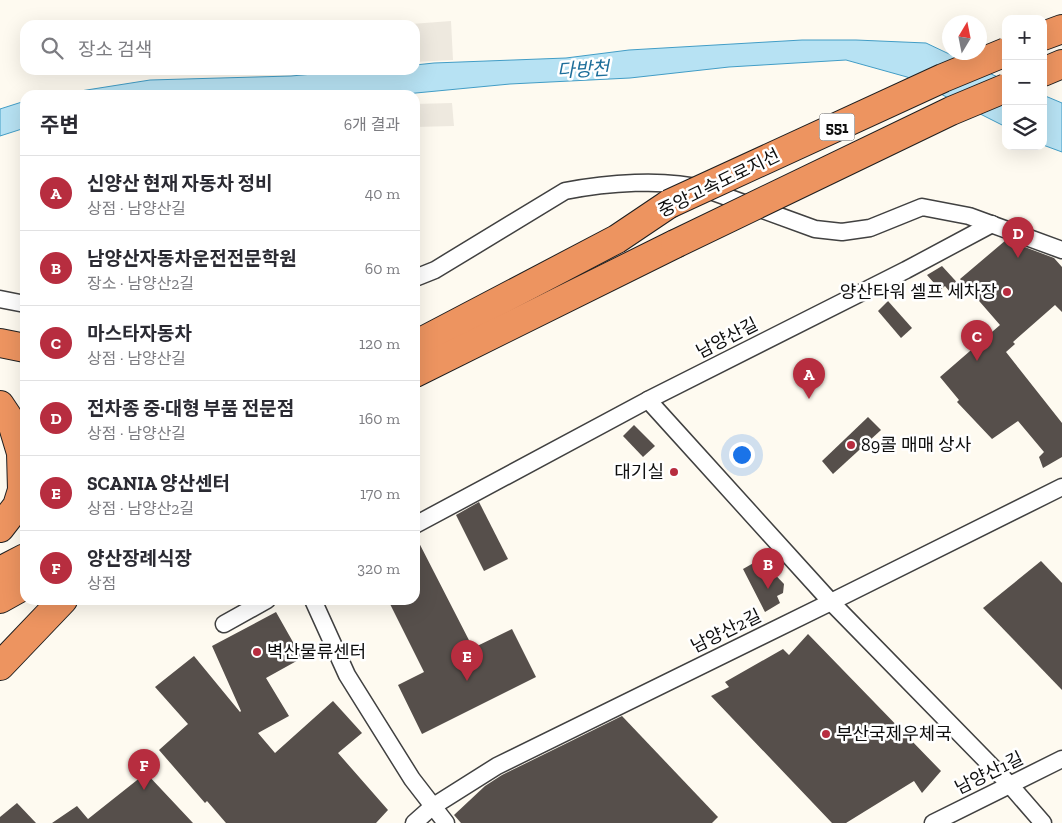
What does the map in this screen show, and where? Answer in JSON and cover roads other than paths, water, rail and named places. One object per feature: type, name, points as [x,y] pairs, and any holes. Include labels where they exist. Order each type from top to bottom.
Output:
[{"type":"highway","points":[[1047,35],[1062,29]]},
{"type":"highway","name":"중앙고속도로지선","points":[[420,342],[617,239],[669,204],[943,78],[1002,54]]},
{"type":"highway","points":[[1047,70],[1062,64]]},
{"type":"highway","name":"중앙고속도로지선","points":[[420,371],[675,244],[951,111],[1002,90]]},
{"type":"highway","points":[[420,322],[617,239]]},
{"type":"highway","points":[[0,343],[20,347]]},
{"type":"highway","points":[[0,405],[12,423],[20,450]]},
{"type":"highway","points":[[0,528],[17,506],[20,496]]},
{"type":"highway","points":[[0,572],[20,561]]},
{"type":"highway","points":[[0,599],[20,588]]},
{"type":"highway","points":[[0,666],[58,605]]},
{"type":"street","points":[[420,276],[435,270],[565,190],[589,186],[666,182],[687,184],[815,229],[842,232],[870,228],[922,207],[969,216],[1062,250]]},
{"type":"street","name":"남양산길","points":[[420,521],[648,400],[906,270],[992,224]]},
{"type":"street","points":[[0,298],[20,303]]},
{"type":"street","points":[[648,400],[831,602],[1010,785],[1043,823]]},
{"type":"street","name":"남양산2길","points":[[414,823],[432,807],[497,766],[1062,487]]},
{"type":"street","points":[[224,624],[258,605]]},
{"type":"street","points":[[315,605],[347,676],[412,779],[446,823]]},
{"type":"street","name":"남양산1길","points":[[933,823],[1062,759]]},
{"type":"water","name":"다방천","points":[[802,40],[926,43],[942,51],[942,60],[962,60],[1002,79],[1002,125],[907,77],[846,60],[729,67],[630,78],[510,84],[420,93],[420,90],[87,90],[150,80],[302,75],[420,75],[420,64],[566,58],[629,50]]},
{"type":"water","points":[[1047,97],[1062,103],[1062,152],[1047,146]]},
{"type":"water","points":[[20,103],[20,130],[0,136],[0,109]]},
{"type":"place","name":"전차종 중·대형 부품 전문점","points":[[1018,258]]},
{"type":"place","name":"양산타워 셀프 세차장","points":[[1007,292]]},
{"type":"place","name":"마스타자동차","points":[[977,361]]},
{"type":"place","name":"신양산 현재 자동차 정비","points":[[809,399]]},
{"type":"place","name":"89콜 매매 상사","points":[[851,445]]},
{"type":"place","name":"대기실","points":[[674,472]]},
{"type":"place","name":"남양산자동차운전전문학원","points":[[768,589]]},
{"type":"place","name":"벽산물류센터","points":[[257,652]]},
{"type":"place","name":"SCANIA 양산센터","points":[[467,681]]},
{"type":"place","name":"부산국제우체국","points":[[826,734]]},
{"type":"place","name":"양산장례식장","points":[[144,790]]}]
